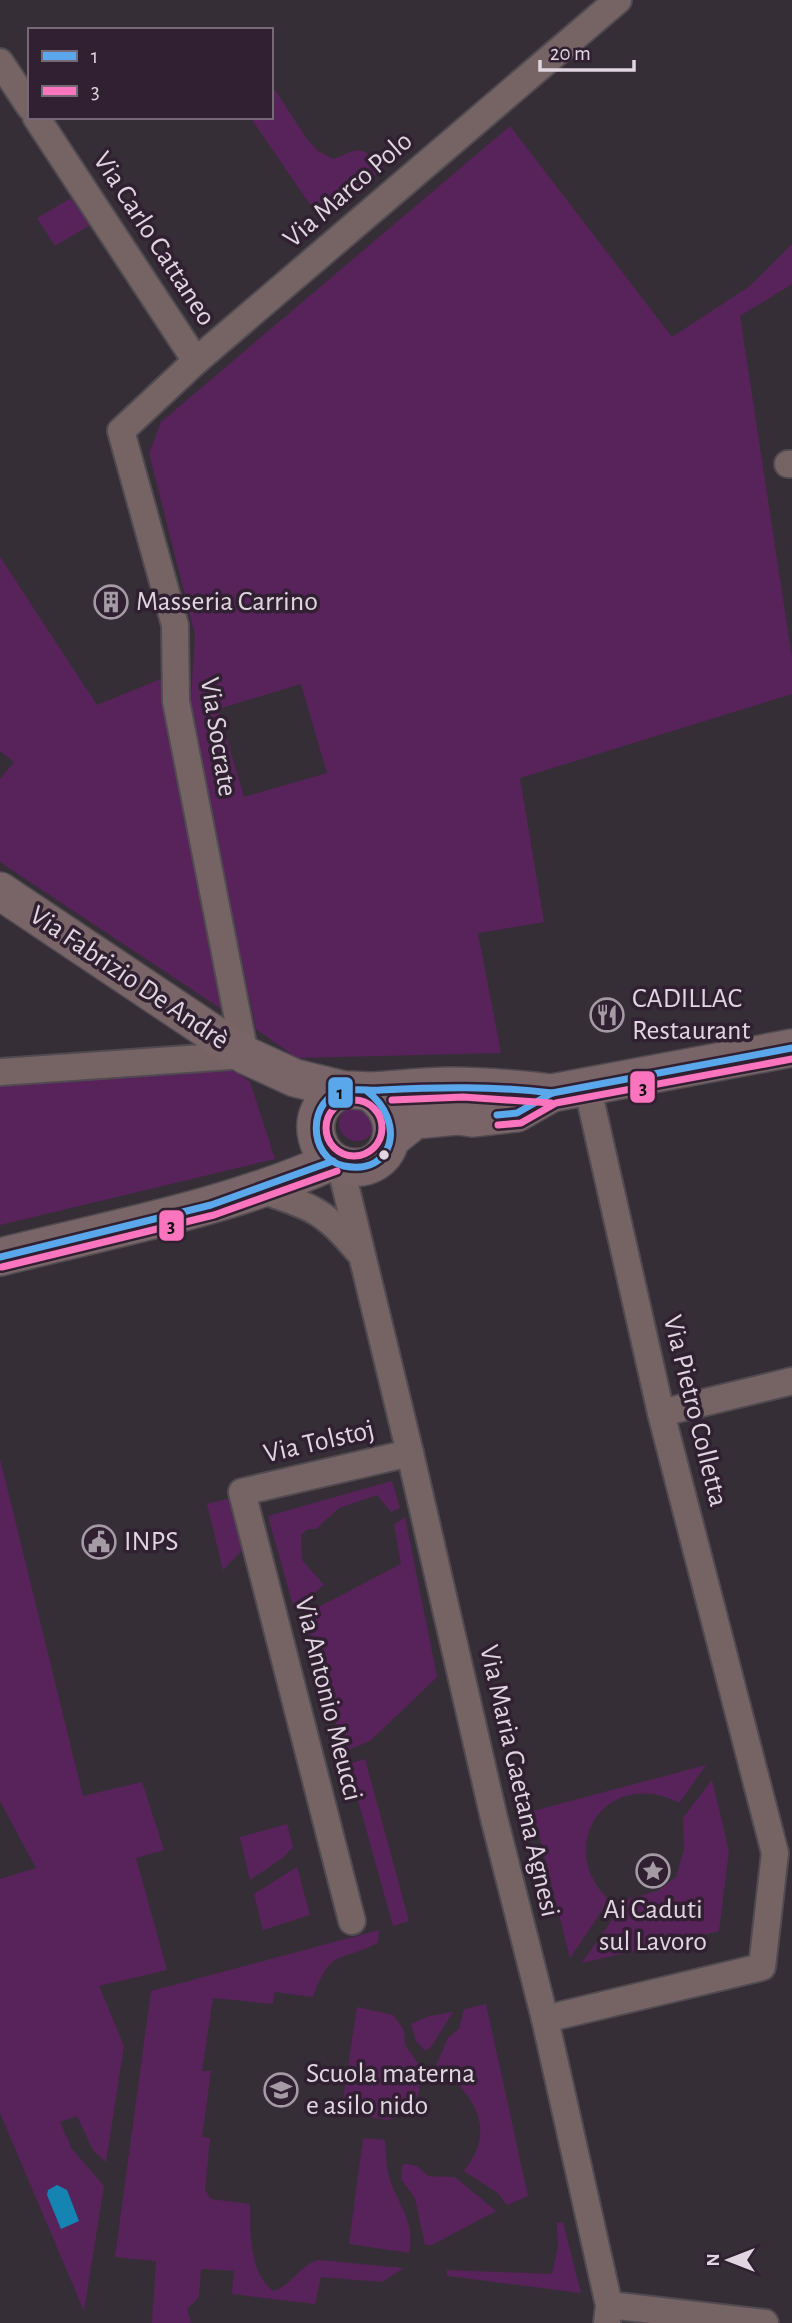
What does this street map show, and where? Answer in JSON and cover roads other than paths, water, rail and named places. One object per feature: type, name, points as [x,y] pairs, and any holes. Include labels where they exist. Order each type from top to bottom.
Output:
[{"type":"street","name":"Via Marco Polo","points":[[121,431],[197,361],[618,0]]},
{"type":"street","points":[[0,62],[28,104]]},
{"type":"street","name":"Via Carlo Cattaneo","points":[[37,119],[197,361]]},
{"type":"street","name":"Via Socrate","points":[[121,431],[175,625],[176,701],[253,1058]]},
{"type":"street","name":"Via Fabrizio De Andrè","points":[[0,891],[253,1058],[293,1093],[336,1106]]},
{"type":"street","points":[[258,1189],[293,1164],[336,1106],[453,1086],[552,1093],[792,1048]]},
{"type":"street","points":[[0,1072],[253,1058]]},
{"type":"street","name":"Via Pietro Colletta","points":[[545,2019],[762,1967],[775,1853],[661,1413],[587,1086]]},
{"type":"street","points":[[336,1106],[324,1153],[337,1163],[357,1167],[369,1164],[415,1120],[457,1115],[472,1118],[517,1113],[552,1093]]},
{"type":"street","points":[[336,1106],[386,1105],[393,1128],[389,1144]]},
{"type":"street","name":"Via Maria Gaetana Agnesi","points":[[360,1254],[367,1177],[389,1144]]},
{"type":"street","points":[[0,1257],[258,1189],[337,1163]]},
{"type":"street","name":"Via Maria Gaetana Agnesi","points":[[337,1163],[411,1453],[494,1818],[545,2019],[608,2314]]},
{"type":"street","points":[[258,1189],[311,1208],[334,1222],[360,1254]]},
{"type":"street","points":[[661,1413],[792,1381]]},
{"type":"street","name":"Via Tolstoj","points":[[243,1492],[411,1453]]},
{"type":"street","name":"Via Antonio Meucci","points":[[243,1492],[352,1921]]},
{"type":"street","points":[[608,2314],[765,2323]]},
{"type":"water","points":[[57,2185],[67,2190],[79,2221],[61,2229],[47,2195],[48,2190]]},
{"type":"place","name":"Masseria Carrino","points":[[111,602]]},
{"type":"place","name":"CADILLAC Restaurant","points":[[607,1015]]},
{"type":"place","name":"INPS","points":[[99,1542]]},
{"type":"place","name":"Ai Caduti sul Lavoro","points":[[653,1871]]},
{"type":"place","name":"Scuola materna e asilo nido","points":[[281,2090]]}]
